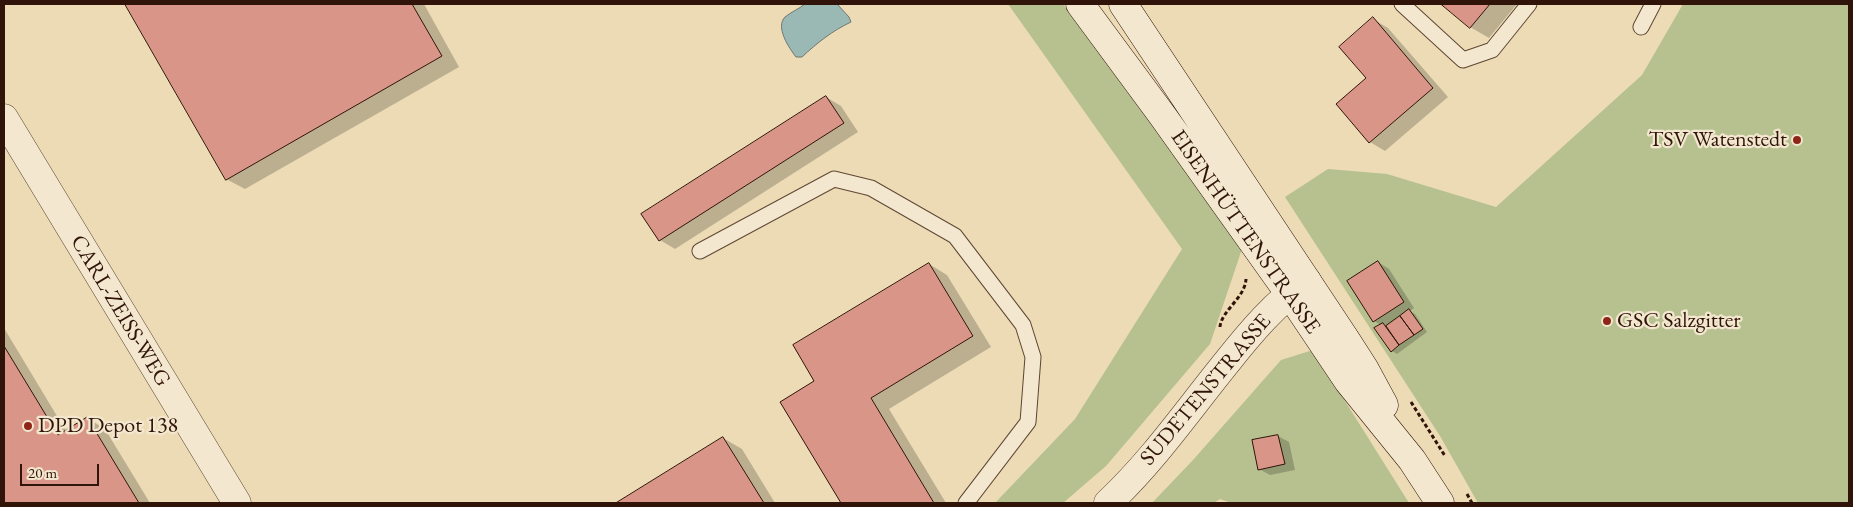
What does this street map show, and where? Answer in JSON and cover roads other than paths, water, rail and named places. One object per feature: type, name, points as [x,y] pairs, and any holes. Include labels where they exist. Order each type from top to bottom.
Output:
[{"type":"street","name":"EISENHÜTTENSTRASSE","points":[[1080,4],[1255,246],[1298,287]]},
{"type":"street","name":"EISENHÜTTENSTRASSE","points":[[1123,4],[1298,287],[1348,381],[1412,460],[1440,503]]},
{"type":"street","name":"CARL-ZEISS-WEG","points":[[4,118],[237,503]]},
{"type":"street","name":"SUDETENSTRASSE","points":[[1108,503],[1162,444],[1246,338],[1298,287]]},
{"type":"lane","points":[[1402,4],[1463,60],[1492,50],[1529,4]]},
{"type":"lane","points":[[1640,27],[1654,4]]},
{"type":"lane","points":[[700,251],[834,179],[871,188],[955,236],[1023,325],[1033,357],[1028,422],[966,503]]},
{"type":"water","points":[[805,4],[837,4],[851,22],[837,29],[802,57],[796,57],[782,32],[782,21],[787,15]]},
{"type":"place","name":"TSV Watenstedt","points":[[1797,140]]},
{"type":"place","name":"GSC Salzgitter","points":[[1607,321]]},
{"type":"place","name":"DPD Depot 138","points":[[28,426]]}]
